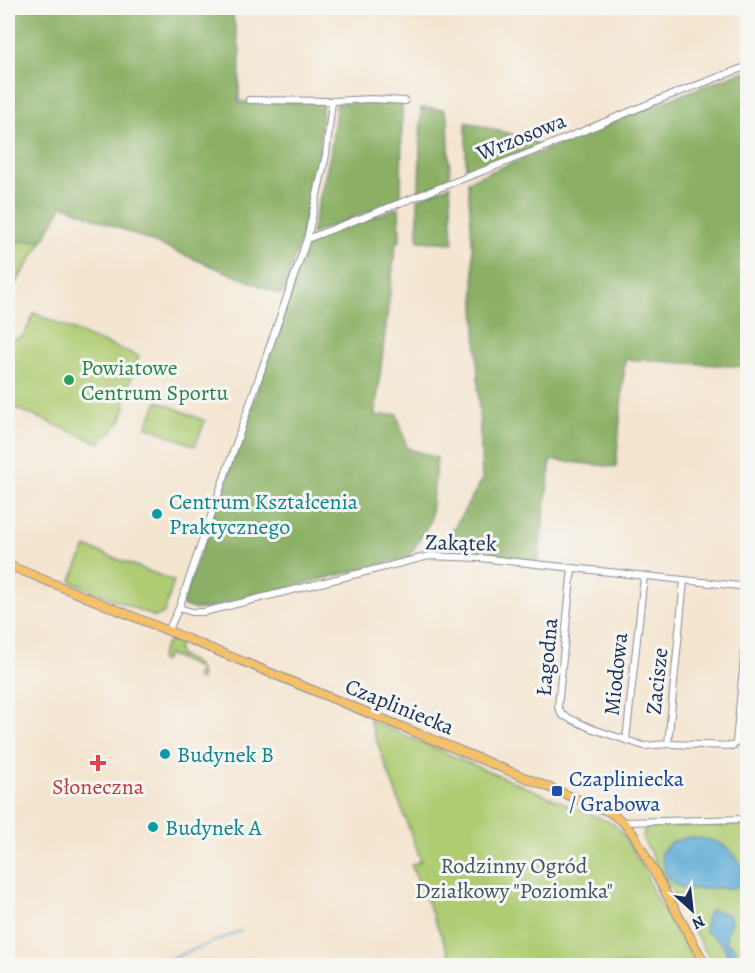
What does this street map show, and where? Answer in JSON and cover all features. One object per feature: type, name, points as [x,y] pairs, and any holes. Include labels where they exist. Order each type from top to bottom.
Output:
[{"type":"main road","name":"Czapliniecka","points":[[8,565],[609,813],[624,822],[636,840],[706,966]]},
{"type":"street","name":"Wrzosowa","points":[[307,239],[747,66]]},
{"type":"street","points":[[249,100],[405,101]]},
{"type":"street","points":[[168,631],[179,608],[307,239],[326,155],[332,101]]},
{"type":"street","name":"Zakątek","points":[[179,608],[192,612],[204,612],[429,556],[461,557],[747,587]]},
{"type":"street","name":"Łagodna","points":[[572,568],[558,707],[562,715],[593,729]]},
{"type":"street","name":"Miodowa","points":[[593,729],[626,740],[644,576]]},
{"type":"street","name":"Zacisze","points":[[626,740],[649,746],[668,744],[684,580]]},
{"type":"street","points":[[668,744],[733,746],[736,742],[747,616]]},
{"type":"street","points":[[624,822],[747,819]]},
{"type":"green space","points":[[8,8],[231,8],[240,50],[239,102],[323,100],[319,155],[302,235],[282,295],[63,205],[43,240],[8,242]]},
{"type":"green space","points":[[747,71],[747,367],[625,359],[616,467],[551,460],[538,561],[442,549],[482,480],[468,181],[683,94]]},
{"type":"green space","points":[[337,103],[402,104],[401,199],[311,234],[330,156]]},
{"type":"green space","points":[[421,108],[444,109],[448,119],[450,180],[419,192]]},
{"type":"green space","points":[[466,122],[536,141],[537,148],[466,173]]},
{"type":"green space","points":[[450,185],[453,243],[418,241],[418,199]]},
{"type":"green space","points":[[399,207],[400,241],[396,242],[375,416],[397,414],[407,448],[437,458],[430,522],[409,557],[205,609],[193,609],[182,605],[309,241]]},
{"type":"green space","points":[[43,240],[8,296],[8,242]]},
{"type":"green space","name":"Powiatowe Centrum Sportu","points":[[34,313],[139,356],[129,386],[123,385],[125,403],[121,419],[118,425],[99,443],[8,405],[8,341],[24,336]]},
{"type":"green space","points":[[158,401],[205,421],[195,446],[146,426]]},
{"type":"green space","points":[[86,547],[174,581],[164,613],[155,617],[72,582]]},
{"type":"green space","points":[[174,639],[181,641],[178,649],[179,655],[197,666],[199,669],[201,674],[201,680],[196,678],[198,668],[168,654],[164,662],[160,659],[166,644]]},
{"type":"green space","name":"Rodzinny Ogród Działkowy \"Poziomka\"","points":[[369,720],[614,824],[631,846],[647,875],[653,892],[698,965],[454,965],[411,865],[421,861]]},
{"type":"green space","points":[[747,825],[747,965],[713,965],[643,839],[644,830],[648,827]]},
{"type":"water","points":[[690,837],[714,841],[733,853],[742,872],[740,886],[690,889],[676,885],[670,880],[663,865],[661,853],[671,842]]},
{"type":"water","points":[[711,910],[727,914],[731,920],[726,942],[735,951],[738,959],[735,964],[728,962],[722,943],[705,931],[707,917]]},
{"type":"waterway","points":[[152,966],[241,931]]},
{"type":"place","name":"Powiatowe Centrum Sportu","points":[[69,380]]},
{"type":"place","name":"Centrum Kształcenia Praktycznego","points":[[157,514]]},
{"type":"place","name":"Budynek B","points":[[165,754]]},
{"type":"place","name":"Słoneczna","points":[[98,763]]},
{"type":"place","name":"Czapliniecka / Grabowa","points":[[557,791]]},
{"type":"place","name":"Budynek A","points":[[153,827]]}]
